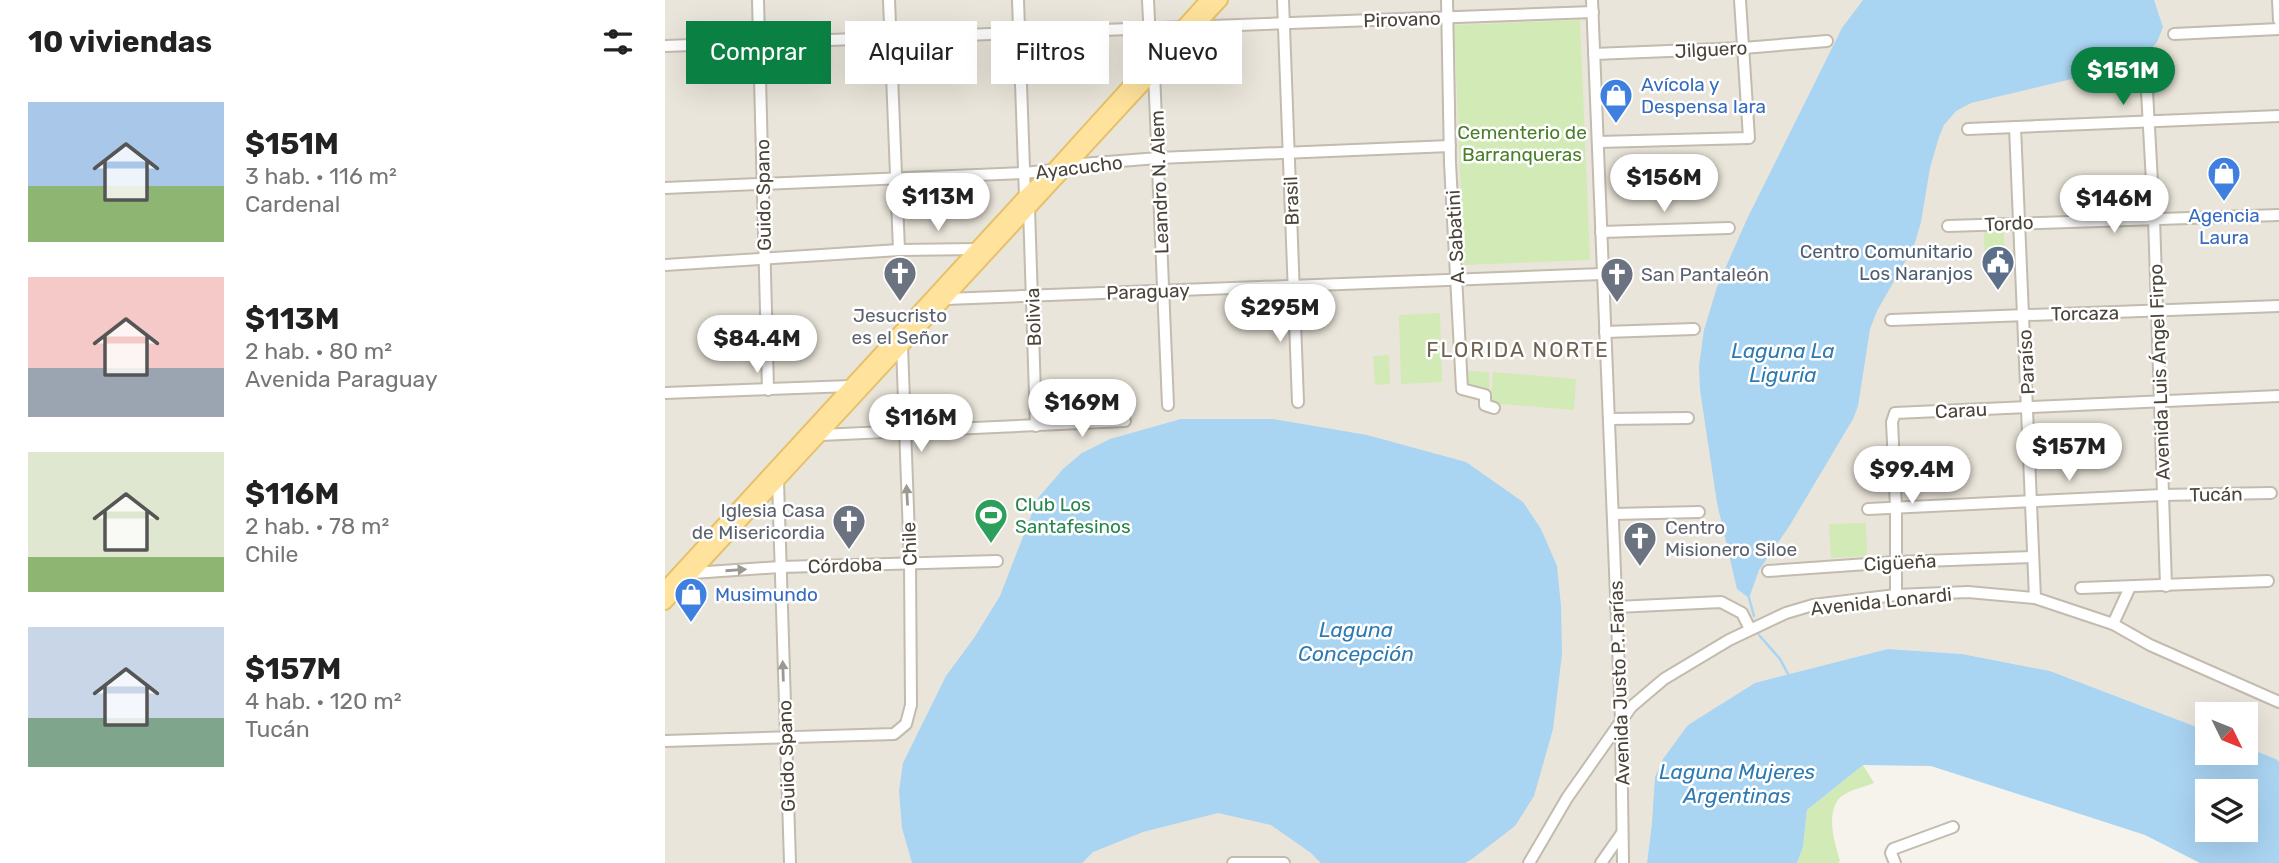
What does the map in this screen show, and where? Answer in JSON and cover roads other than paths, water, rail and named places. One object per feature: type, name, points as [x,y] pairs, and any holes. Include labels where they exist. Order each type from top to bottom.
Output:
[{"type":"main road","points":[[1188,21],[1207,0]]},
{"type":"main road","points":[[1202,21],[1221,0]]},
{"type":"main road","points":[[665,603],[946,299],[1053,170],[1136,84]]},
{"type":"main road","points":[[665,587],[978,248],[1069,164],[1138,84]]},
{"type":"street","name":"Guido Spano","points":[[758,0],[758,21]]},
{"type":"street","points":[[889,0],[890,21]]},
{"type":"street","name":"Bolivia","points":[[1018,0],[1019,21]]},
{"type":"street","name":"Leandro N. Alem","points":[[1149,0],[1150,21]]},
{"type":"street","name":"Brasil","points":[[1283,0],[1298,402]]},
{"type":"street","name":"A. Sabatini","points":[[1447,0],[1450,146],[1462,390],[1485,395],[1485,405],[1494,408]]},
{"type":"street","name":"Avenida Justo P. Farías","points":[[1592,0],[1621,720],[1623,863]]},
{"type":"street","points":[[1598,142],[1749,138],[1739,0]]},
{"type":"street","points":[[2279,0],[2279,20]]},
{"type":"street","name":"Pirovano","points":[[1242,25],[1593,12]]},
{"type":"street","points":[[2174,34],[2279,29]]},
{"type":"street","name":"Jilguero","points":[[1594,54],[1743,48],[1827,41]]},
{"type":"street","name":"Pirovano","points":[[665,46],[686,45]]},
{"type":"street","name":"Avenida Luis Ángel Firpo","points":[[2146,73],[2167,586]]},
{"type":"street","name":"Guido Spano","points":[[760,84],[768,390]]},
{"type":"street","points":[[892,84],[899,250]]},
{"type":"street","name":"Bolivia","points":[[1021,84],[1036,426]]},
{"type":"street","name":"Leandro N. Alem","points":[[1154,84],[1168,405]]},
{"type":"street","points":[[1968,129],[2279,116]]},
{"type":"street","name":"Paraíso","points":[[2015,127],[2035,598]]},
{"type":"street","name":"Ayacucho","points":[[665,188],[1024,173],[1053,170],[1069,164],[1158,158],[1450,146]]},
{"type":"street","name":"Tordo","points":[[1948,226],[2279,215]]},
{"type":"street","points":[[1601,232],[1728,228]]},
{"type":"street","points":[[665,265],[899,250],[978,248]]},
{"type":"street","name":"Paraguay","points":[[946,299],[1602,274]]},
{"type":"street","name":"Torcaza","points":[[1891,320],[2279,306]]},
{"type":"street","points":[[1605,332],[1694,329]]},
{"type":"street","name":"Chile","points":[[785,739],[894,734],[906,724],[911,705],[910,563],[902,346]]},
{"type":"street","points":[[665,393],[851,386]]},
{"type":"street","name":"Carau","points":[[1896,507],[1892,422],[1895,413],[2279,396]]},
{"type":"street","points":[[1609,419],[1688,418]]},
{"type":"street","points":[[820,435],[1125,421]]},
{"type":"street","name":"Guido Spano","points":[[778,481],[790,863]]},
{"type":"street","name":"Tucán","points":[[1868,509],[2271,492]]},
{"type":"street","points":[[1896,507],[1896,595]]},
{"type":"street","points":[[1613,514],[1699,512]]},
{"type":"street","name":"Cigüeña","points":[[1767,571],[2032,556]]},
{"type":"street","name":"Córdoba","points":[[692,573],[781,567],[997,561]]},
{"type":"street","points":[[2081,588],[2268,581]]},
{"type":"street","points":[[2113,624],[2130,587]]},
{"type":"street","name":"Avenida Lonardi","points":[[1529,863],[1567,798],[1631,707],[1664,679],[1699,657],[1750,629],[1786,613],[1813,605],[1896,595],[1968,592],[2035,598],[2113,624],[2150,645],[2279,702]]},
{"type":"street","points":[[1616,607],[1721,602],[1742,613],[1750,629]]},
{"type":"street","points":[[665,741],[785,739]]},
{"type":"street","points":[[1895,863],[1891,853],[1893,849],[1953,828]]},
{"type":"street","points":[[1601,863],[1622,833]]},
{"type":"street","points":[[1233,863],[1284,862]]},
{"type":"water","name":"Laguna La Liguria","points":[[1863,0],[2154,0],[2163,27],[2157,42],[2149,51],[2118,68],[1971,103],[1956,111],[1944,125],[1930,168],[1914,246],[1877,311],[1870,329],[1858,406],[1853,419],[1790,525],[1759,570],[1749,598],[1737,589],[1717,503],[1700,390],[1699,366],[1704,330],[1717,287],[1747,219],[1842,28]]},
{"type":"water","name":"Laguna Concepción","points":[[1181,419],[1273,419],[1367,435],[1466,462],[1523,502],[1541,529],[1557,566],[1561,606],[1562,654],[1553,729],[1534,796],[1515,826],[1472,859],[1465,863],[1321,863],[1271,825],[1218,813],[1143,832],[1093,852],[1082,863],[912,863],[902,828],[899,791],[903,763],[946,676],[1000,596],[1038,498],[1063,469],[1082,453],[1110,439]]},
{"type":"water","name":"Laguna Mujeres Argentinas","points":[[1888,649],[1962,654],[2050,671],[2195,726],[2195,765],[2258,765],[2258,752],[2276,759],[2279,762],[2279,863],[2200,863],[2145,835],[1931,766],[1863,765],[1807,810],[1803,847],[1797,863],[1647,863],[1655,777],[1663,759],[1688,725],[1755,683]]},
{"type":"waterway","points":[[1749,598],[1754,616]]},
{"type":"waterway","points":[[1759,635],[1780,659],[1788,674]]},
{"type":"place","name":"Avícola y Despensa Iara","points":[[1616,125]]},
{"type":"place","name":"Agencia Laura","points":[[2224,203]]},
{"type":"place","name":"Centro Comunitario Los Naranjos","points":[[1998,292]]},
{"type":"place","name":"Jesucristo es el Señor","points":[[900,303]]},
{"type":"place","name":"San Pantaleón","points":[[1617,304]]},
{"type":"place","name":"Club Los Santafesinos","points":[[991,545]]},
{"type":"place","name":"Iglesia Casa de Misericordia","points":[[849,551]]},
{"type":"place","name":"Centro Misionero Siloe","points":[[1640,568]]},
{"type":"place","name":"Musimundo","points":[[691,624]]},
{"type":"district","name":"FLORIDA NORTE","points":[[1518,350]]},
{"type":"park label","name":"Cementerio de Barranqueras","points":[[1522,143]]}]
